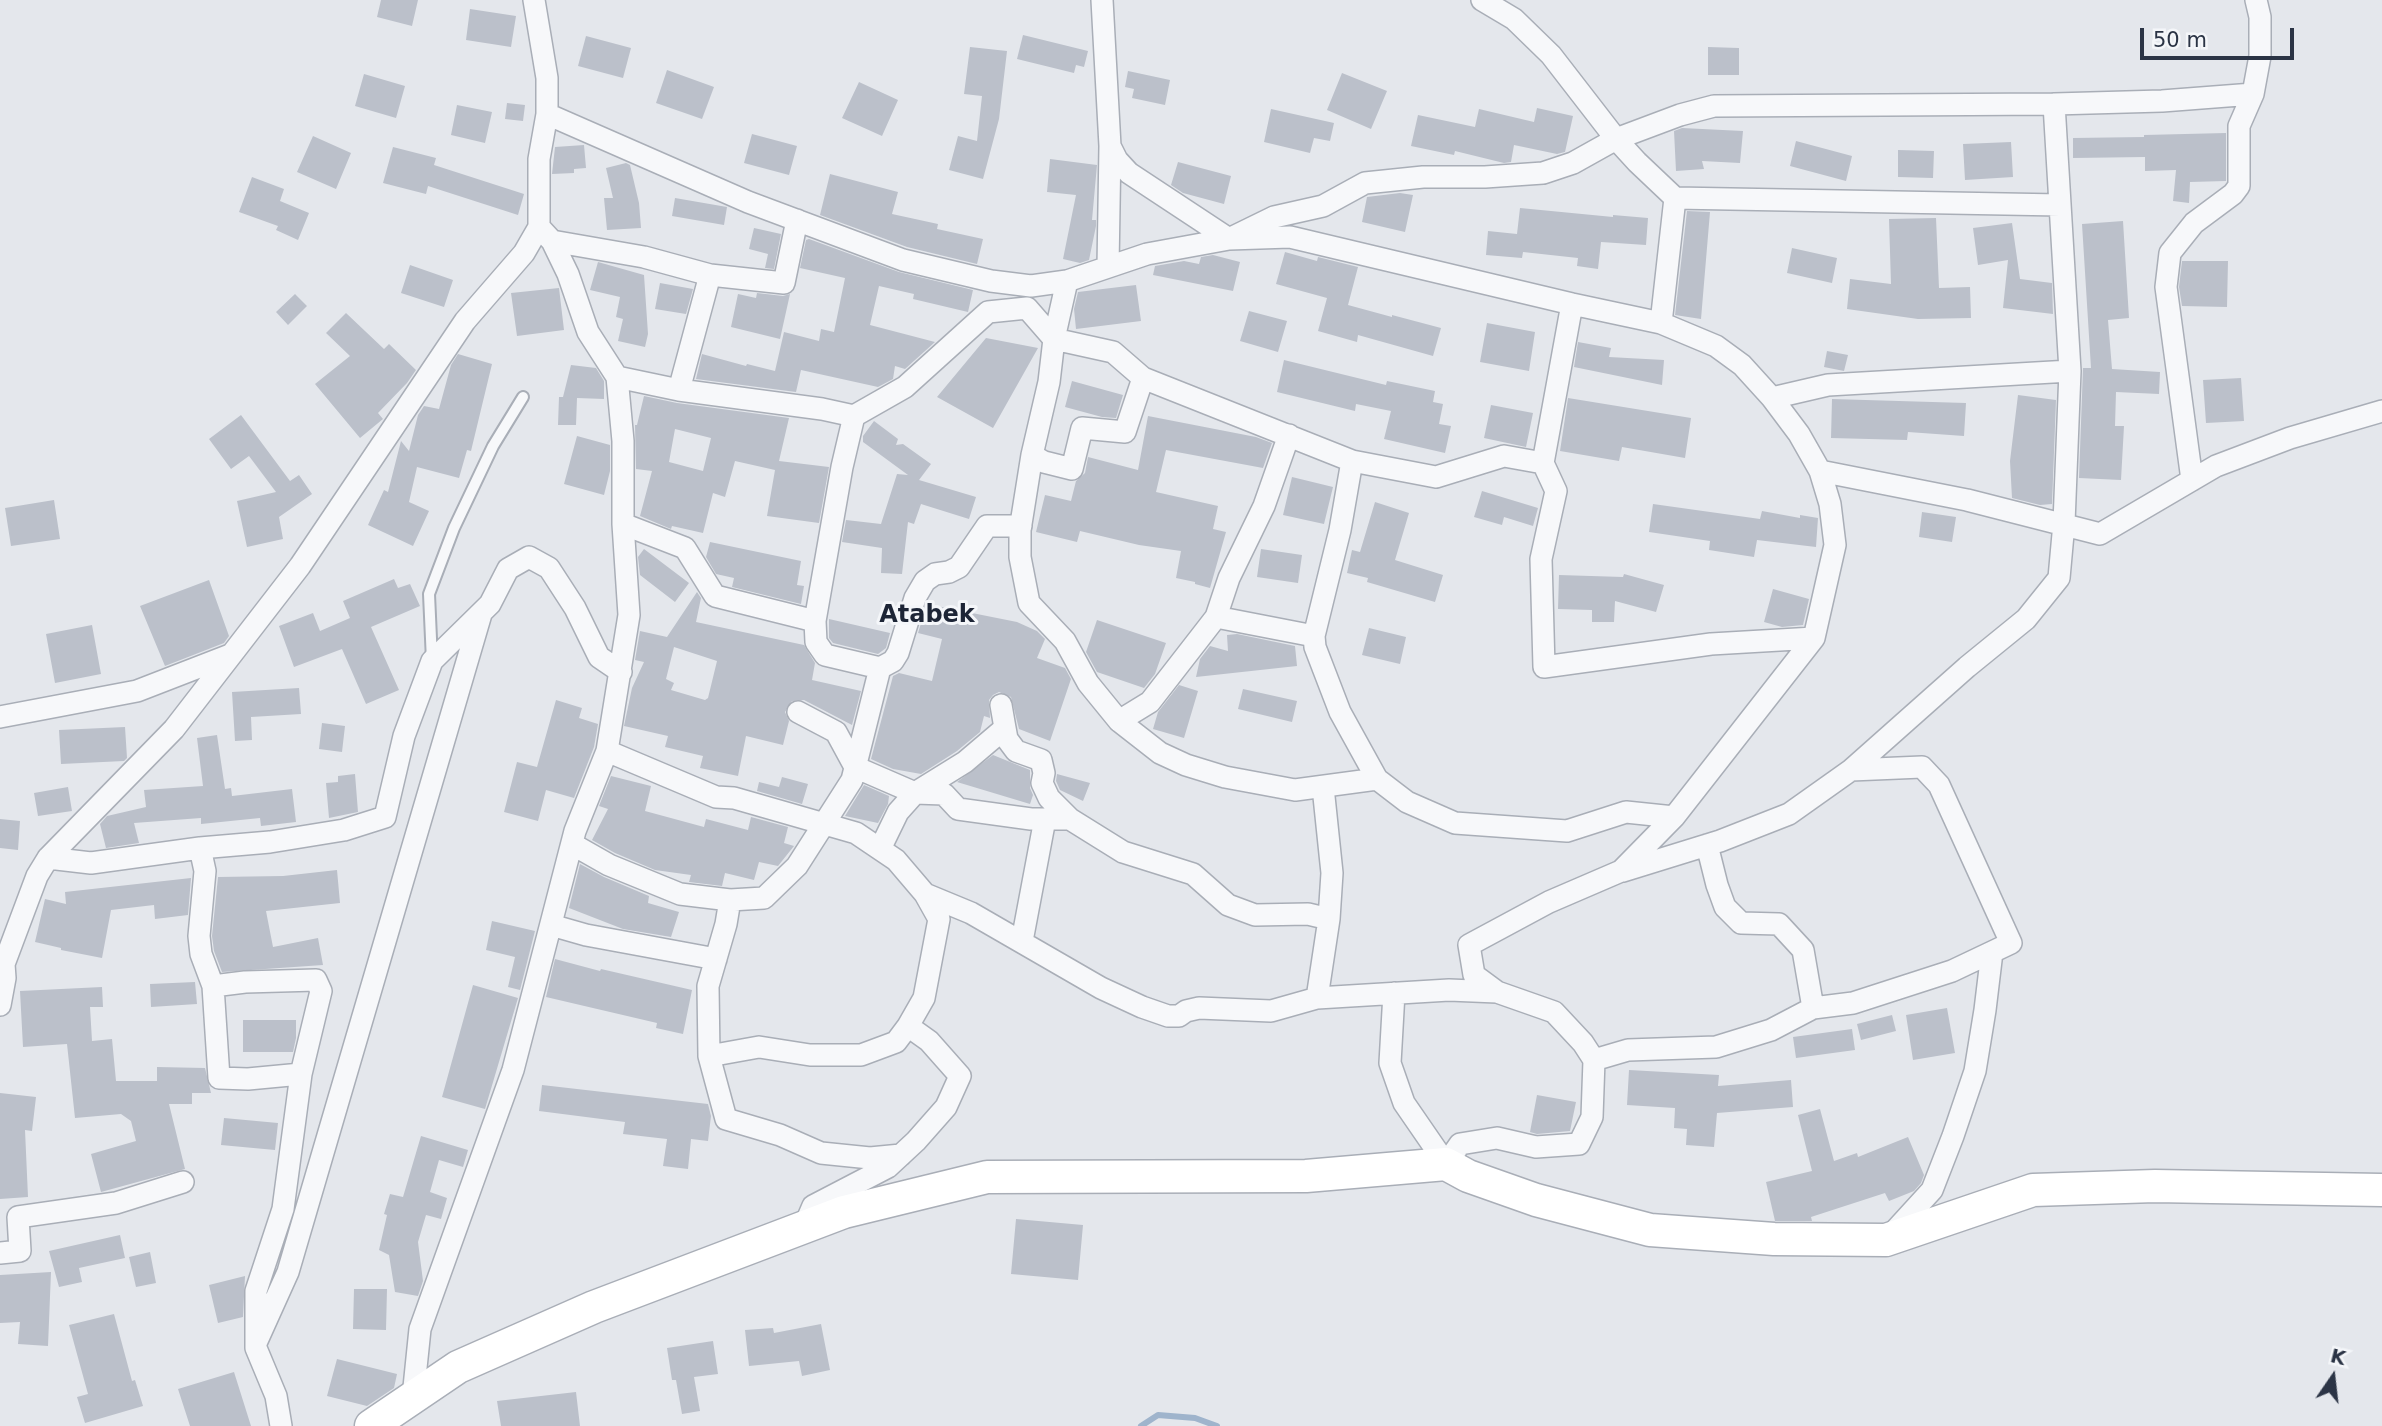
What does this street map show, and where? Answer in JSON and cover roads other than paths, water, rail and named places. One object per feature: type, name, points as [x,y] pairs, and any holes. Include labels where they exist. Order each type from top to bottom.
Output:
[{"type":"street","points":[[413,1397],[420,1329],[513,1070],[572,844],[607,751],[629,615],[623,441],[617,377],[588,332],[568,274],[546,234],[539,159],[547,114],[547,78],[534,0]]},
{"type":"street","points":[[1102,0],[1110,146],[1108,267]]},
{"type":"street","points":[[1482,0],[1514,19],[1551,55],[1616,139],[1675,198],[2060,205]]},
{"type":"street","points":[[2192,480],[2166,287],[2170,253],[2194,223],[2233,194],[2239,186],[2239,126],[2253,94],[2260,56],[2260,17],[2256,0]]},
{"type":"street","points":[[1229,239],[1274,217],[1322,206],[1365,183],[1423,177],[1543,173],[1573,163],[1616,139],[1679,115],[1714,107],[2054,104],[2162,101],[2253,94]]},
{"type":"street","points":[[1497,992],[1474,975],[1469,945],[1549,902],[1621,872],[1707,845],[1789,814],[1851,770],[1967,667],[2026,620],[2059,578],[2070,371],[2054,104]]},
{"type":"street","points":[[547,114],[748,202],[903,260],[991,281],[1031,286],[1067,281],[1147,254],[1229,239],[1290,237],[1661,323],[1716,346],[1742,365],[1772,398],[1799,434],[1820,471],[1830,504],[1835,545],[1814,638],[1674,817],[1621,872]]},
{"type":"street","points":[[1110,146],[1117,160],[1129,173],[1229,239]]},
{"type":"street","points":[[1661,323],[1675,198]]},
{"type":"street","points":[[546,234],[710,275],[784,283],[797,220]]},
{"type":"street","points":[[0,1005],[5,978],[2,964],[37,876],[48,858],[174,729],[300,566],[466,321],[524,253],[546,234]]},
{"type":"street","points":[[679,390],[710,275]]},
{"type":"street","points":[[1067,281],[1054,339],[1049,382],[1032,455],[1021,526],[1020,557],[1029,603],[1065,641],[1088,683],[1119,721],[1160,753],[1186,765],[1262,786],[1295,790],[1377,779]]},
{"type":"street","points":[[617,377],[679,390],[822,409],[854,416],[905,387],[988,312],[1031,286]]},
{"type":"street","points":[[1572,304],[1543,463],[1556,491],[1541,559],[1544,667],[1711,645],[1814,638]]},
{"type":"street","points":[[988,312],[1027,307],[1054,339],[1112,352],[1143,378],[1352,461],[1436,477],[1504,456],[1543,463]]},
{"type":"street","points":[[1772,398],[1828,385],[2070,371]]},
{"type":"street","points":[[1032,455],[1044,462],[1072,469],[1082,428],[1125,432],[1143,378]]},
{"type":"street","points":[[1820,471],[1967,500],[2100,534],[2216,466],[2290,438],[2382,411]]},
{"type":"street","points":[[854,416],[842,467],[815,621],[816,642],[825,655],[880,668],[893,661],[915,598],[925,581],[935,574],[959,567],[987,526],[1021,526]]},
{"type":"street","points":[[1119,721],[1150,702],[1216,617],[1229,578],[1264,506],[1289,435]]},
{"type":"street","points":[[1352,461],[1340,530],[1314,636],[1315,647],[1339,712],[1377,779],[1407,802],[1455,823],[1567,831],[1626,812],[1674,817]]},
{"type":"street","points":[[624,524],[685,548],[715,596],[815,621]]},
{"type":"street","points":[[48,858],[91,863],[200,848],[270,842],[344,830],[384,817],[404,736],[432,661],[490,604],[508,569],[528,557],[549,568],[575,608],[599,656],[621,672]]},
{"type":"street","points":[[256,1343],[288,1272],[481,612]]},
{"type":"street","points":[[1216,617],[1314,636]]},
{"type":"street","points":[[0,717],[137,691],[231,654]]},
{"type":"street","points":[[572,844],[610,865],[680,894],[730,900],[764,898],[797,866],[852,780],[880,668]]},
{"type":"street","points":[[1000,705],[1007,739],[1016,751],[1041,760],[1044,774],[1042,783],[1049,798],[1070,819],[1123,852],[1193,874],[1228,905],[1255,915],[1308,914],[1329,919]]},
{"type":"street","points":[[798,712],[836,732],[855,767],[915,793],[944,794],[958,809],[1045,819],[1070,819]]},
{"type":"street","points":[[880,849],[898,812],[915,793],[965,762],[1005,728]]},
{"type":"street","points":[[607,751],[716,797],[734,798],[856,833],[896,860],[925,894],[939,919],[924,998],[896,1042],[861,1055],[810,1055],[759,1047],[709,1056]]},
{"type":"street","points":[[1594,1060],[1628,1050],[1716,1047],[1771,1030],[1813,1008],[1853,1003],[1952,971],[2011,943],[1939,785],[1922,767],[1851,770]]},
{"type":"street","points":[[1317,998],[1329,919],[1332,873],[1323,786]]},
{"type":"street","points":[[1022,941],[1045,819]]},
{"type":"street","points":[[1707,845],[1725,907],[1741,923],[1779,924],[1803,950],[1813,1008]]},
{"type":"street","points":[[200,848],[205,871],[198,936],[201,954],[213,986],[219,1078],[248,1079],[301,1074]]},
{"type":"street","points":[[925,894],[971,913],[1101,988],[1168,1016],[1179,1016],[1199,1008],[1271,1011],[1317,998],[1449,989],[1497,992],[1554,1012],[1583,1043],[1594,1060],[1592,1117],[1579,1144],[1536,1147],[1497,1138],[1460,1144],[1446,1164]]},
{"type":"street","points":[[730,900],[708,986],[709,1056],[726,1119],[780,1135],[821,1153],[870,1158],[901,1155]]},
{"type":"street","points":[[551,925],[586,935],[716,959]]},
{"type":"street","points":[[1886,1240],[1932,1190],[1953,1136],[1975,1071],[1992,952]]},
{"type":"street","points":[[213,986],[316,980],[321,991],[301,1074],[284,1209],[256,1291],[256,1348],[276,1396],[281,1426]]},
{"type":"street","points":[[1394,993],[1390,1063],[1404,1103],[1446,1164],[1468,1176],[1536,1200],[1650,1230],[1774,1239],[1886,1240],[2032,1190],[2155,1186],[2382,1190]]},
{"type":"street","points":[[804,1227],[813,1206],[888,1167],[946,1107],[960,1076],[929,1041],[908,1026]]},
{"type":"street","points":[[371,1426],[458,1367],[594,1307],[844,1212],[987,1177],[1306,1176],[1446,1164]]},
{"type":"street","points":[[0,1253],[20,1251],[18,1217],[116,1203],[183,1182]]},
{"type":"lane","points":[[432,661],[429,594],[454,528],[493,446],[523,397]]},
{"type":"waterway","points":[[1141,1426],[1158,1415],[1195,1418],[1217,1426]]},
{"type":"district","name":"Atabek","points":[[927,616]]}]
